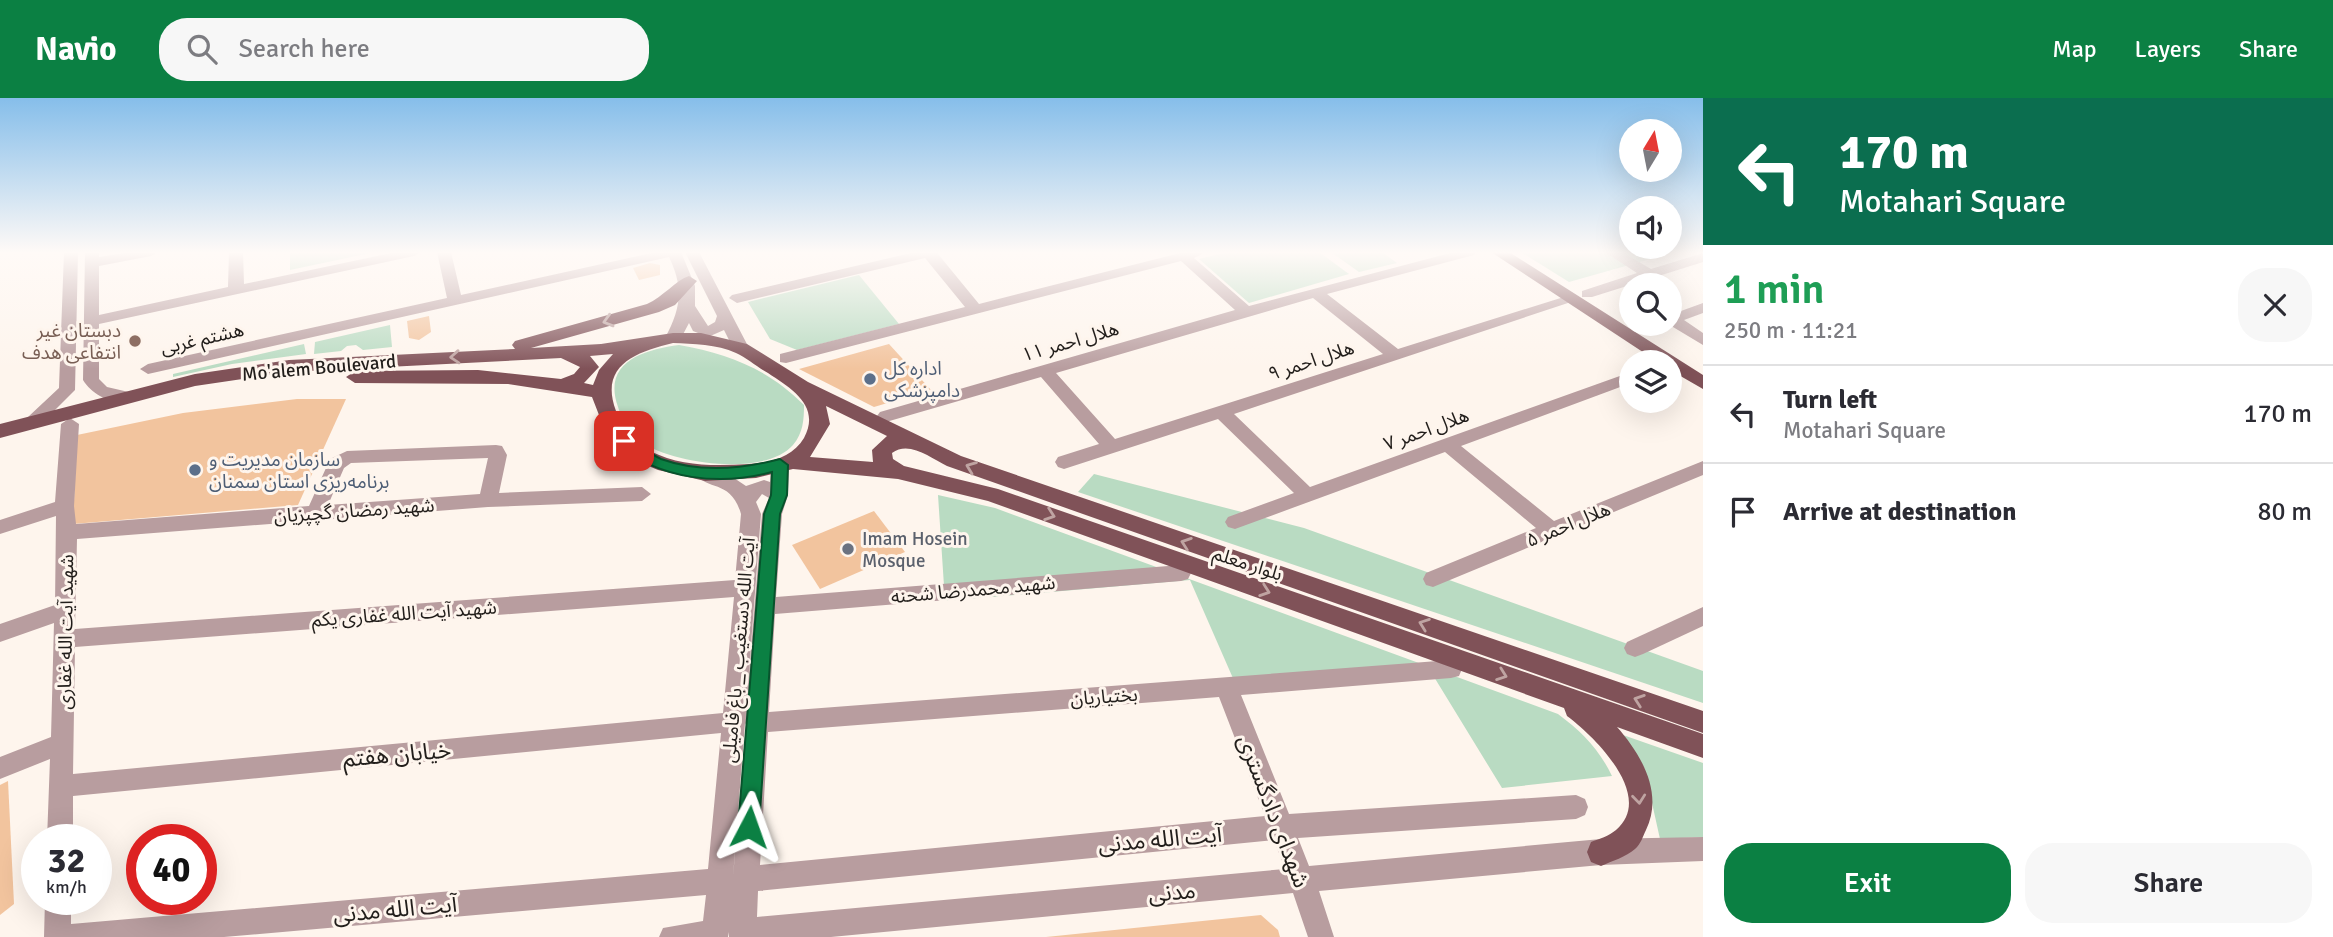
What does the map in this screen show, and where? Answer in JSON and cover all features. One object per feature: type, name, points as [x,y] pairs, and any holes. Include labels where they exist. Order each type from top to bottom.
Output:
[{"type":"main road","points":[[486,355],[653,308],[669,301],[679,291]]},
{"type":"main road","points":[[1571,291],[1619,316]]},
{"type":"main road","points":[[1574,291],[1653,350]]},
{"type":"main road","points":[[1654,336],[1703,367]]},
{"type":"main road","points":[[673,338],[701,339],[741,348],[801,386],[816,403],[820,424],[810,445],[786,463],[756,471],[705,474],[658,463],[639,454],[613,428],[600,393],[605,374],[621,356],[645,344],[673,338]]},
{"type":"main road","name":"Mo'alem Boulevard","points":[[0,432],[195,380],[289,366],[564,352],[645,344]]},
{"type":"main road","points":[[564,352],[583,360],[590,367],[580,378],[564,384]]},
{"type":"main road","points":[[1682,370],[1703,383]]},
{"type":"main road","name":"Mo'alem Boulevard","points":[[0,443],[196,392],[283,379],[480,374],[564,384],[600,393]]},
{"type":"main road","name":"بلوار معلم","points":[[801,386],[912,440],[1000,478],[1703,722]]},
{"type":"main road","points":[[898,472],[883,463],[882,450],[894,441],[912,440]]},
{"type":"main road","name":"بلوار معلم","points":[[786,463],[898,472],[991,495],[1703,746]]},
{"type":"main road","points":[[1554,694],[1590,717],[1619,747],[1637,780],[1641,812],[1628,837],[1601,852]]},
{"type":"street","points":[[34,421],[67,390],[70,291]]},
{"type":"street","points":[[92,291],[91,380],[102,392],[127,397]]},
{"type":"street","points":[[92,321],[231,291]]},
{"type":"street","points":[[453,291],[455,301]]},
{"type":"street","name":"هشتم غربی","points":[[148,369],[498,291]]},
{"type":"street","points":[[689,291],[690,309],[699,328],[708,332],[722,325],[725,314]]},
{"type":"street","points":[[713,291],[741,348]]},
{"type":"street","points":[[737,298],[765,291]]},
{"type":"street","points":[[961,291],[976,310]]},
{"type":"street","points":[[786,358],[1047,291]]},
{"type":"street","points":[[1227,291],[1246,312]]},
{"type":"street","name":"هلال احمر ۱۱","points":[[886,416],[1319,291]]},
{"type":"street","name":"هلال احمر ۹","points":[[1063,462],[1595,291]]},
{"type":"street","points":[[1316,292],[1396,356]]},
{"type":"street","points":[[1703,308],[1672,319],[1703,341]]},
{"type":"street","points":[[673,338],[690,309]]},
{"type":"street","points":[[1044,370],[1111,447]]},
{"type":"street","name":"هلال احمر ۷","points":[[1235,522],[1619,381]]},
{"type":"street","points":[[67,390],[82,392],[95,384]]},
{"type":"street","points":[[1221,411],[1307,495]]},
{"type":"street","name":"شهید آیت الله غفاری","points":[[61,824],[66,532],[64,506],[70,424]]},
{"type":"street","points":[[1447,444],[1551,530]]},
{"type":"street","points":[[316,512],[336,464],[347,457],[496,451],[498,455],[488,500]]},
{"type":"street","name":"آیت الله دستغیب _ باغ فامیلی","points":[[742,934],[772,514],[786,463]]},
{"type":"street","name":"هلال احمر ۵","points":[[1433,579],[1703,468]]},
{"type":"street","points":[[705,474],[723,478],[738,487],[748,500],[753,490],[764,487],[779,495]]},
{"type":"street","name":"شهید رمضان گچپزیان","points":[[66,532],[488,500],[642,494]]},
{"type":"street","name":"آیت الله دستغیب _ باغ فامیلی","points":[[715,935],[751,514],[748,500]]},
{"type":"street","points":[[0,527],[64,506]]},
{"type":"street","name":"شهید محمدرضا شحنه","points":[[765,606],[1181,573]]},
{"type":"street","name":"شهید آیت الله غفاری یکم","points":[[64,639],[744,588]]},
{"type":"street","points":[[0,633],[63,611]]},
{"type":"street","points":[[1634,648],[1703,616]]},
{"type":"street","name":"بختیاریان","points":[[756,723],[1451,669]]},
{"type":"street","name":"شهدای دادگستری","points":[[1226,686],[1302,880],[1321,937]]},
{"type":"street","name":"خیابان هفتم","points":[[62,786],[732,722]]},
{"type":"street","points":[[0,768],[63,743]]},
{"type":"street","name":"آیت الله مدنی","points":[[745,879],[1281,827],[1576,807]]},
{"type":"street","name":"مدنی","points":[[742,934],[1601,852],[1703,849]]},
{"type":"street","name":"آیت الله مدنی","points":[[71,937],[718,881]]},
{"type":"street","points":[[57,937],[58,915]]},
{"type":"street","points":[[672,937],[715,935]]},
{"type":"green space","points":[[793,291],[872,291],[899,324],[797,350],[770,339],[748,302]]},
{"type":"green space","points":[[1236,291],[1290,291],[1249,303]]},
{"type":"green space","points":[[390,325],[392,347],[363,350],[356,345],[347,346],[341,351],[314,354],[315,342]]},
{"type":"green space","points":[[304,344],[306,354],[232,364],[173,377],[173,374]]},
{"type":"green space","points":[[679,345],[731,358],[762,373],[790,392],[804,405],[802,426],[793,445],[780,455],[762,461],[719,464],[674,456],[637,439],[620,412],[615,392],[616,379],[629,361],[640,355]]},
{"type":"green space","points":[[1094,474],[1304,528],[1703,671],[1703,703],[1078,492]]},
{"type":"green space","points":[[938,495],[995,508],[1558,714],[1589,742],[1612,776],[1502,788],[1431,672],[1239,692],[1190,580],[945,601]]},
{"type":"green space","points":[[1623,735],[1703,763],[1703,837],[1660,839],[1644,767]]},
{"type":"building","points":[[429,316],[431,332],[419,340],[409,338],[407,321]]},
{"type":"building","name":"اداره کل دامپزشکی","points":[[889,344],[931,390],[874,407],[799,369]]},
{"type":"building","name":"سازمان مدیریت و برنامه‌ریزی استان سمنان","points":[[297,399],[346,399],[298,505],[73,524],[77,435],[183,413]]},
{"type":"building","name":"Imam Hosein Mosque","points":[[874,511],[905,552],[820,589],[792,545]]},
{"type":"building","points":[[8,781],[14,904],[0,915],[0,785]]},
{"type":"building","points":[[1261,915],[1278,930],[1280,937],[1046,937]]},
{"type":"place","name":"دبستان غیر انتفاعی هدف","points":[[135,341]]},
{"type":"place","name":"اداره کل دامپزشکی","points":[[870,379]]},
{"type":"place","name":"سازمان مدیریت و برنامه‌ریزی استان سمنان","points":[[195,470]]},
{"type":"place","name":"Imam Hosein Mosque","points":[[848,549]]},
{"type":"route","points":[[624,441],[639,454],[658,463],[705,474],[756,471],[780,465],[779,495],[772,514],[749,827]]}]
